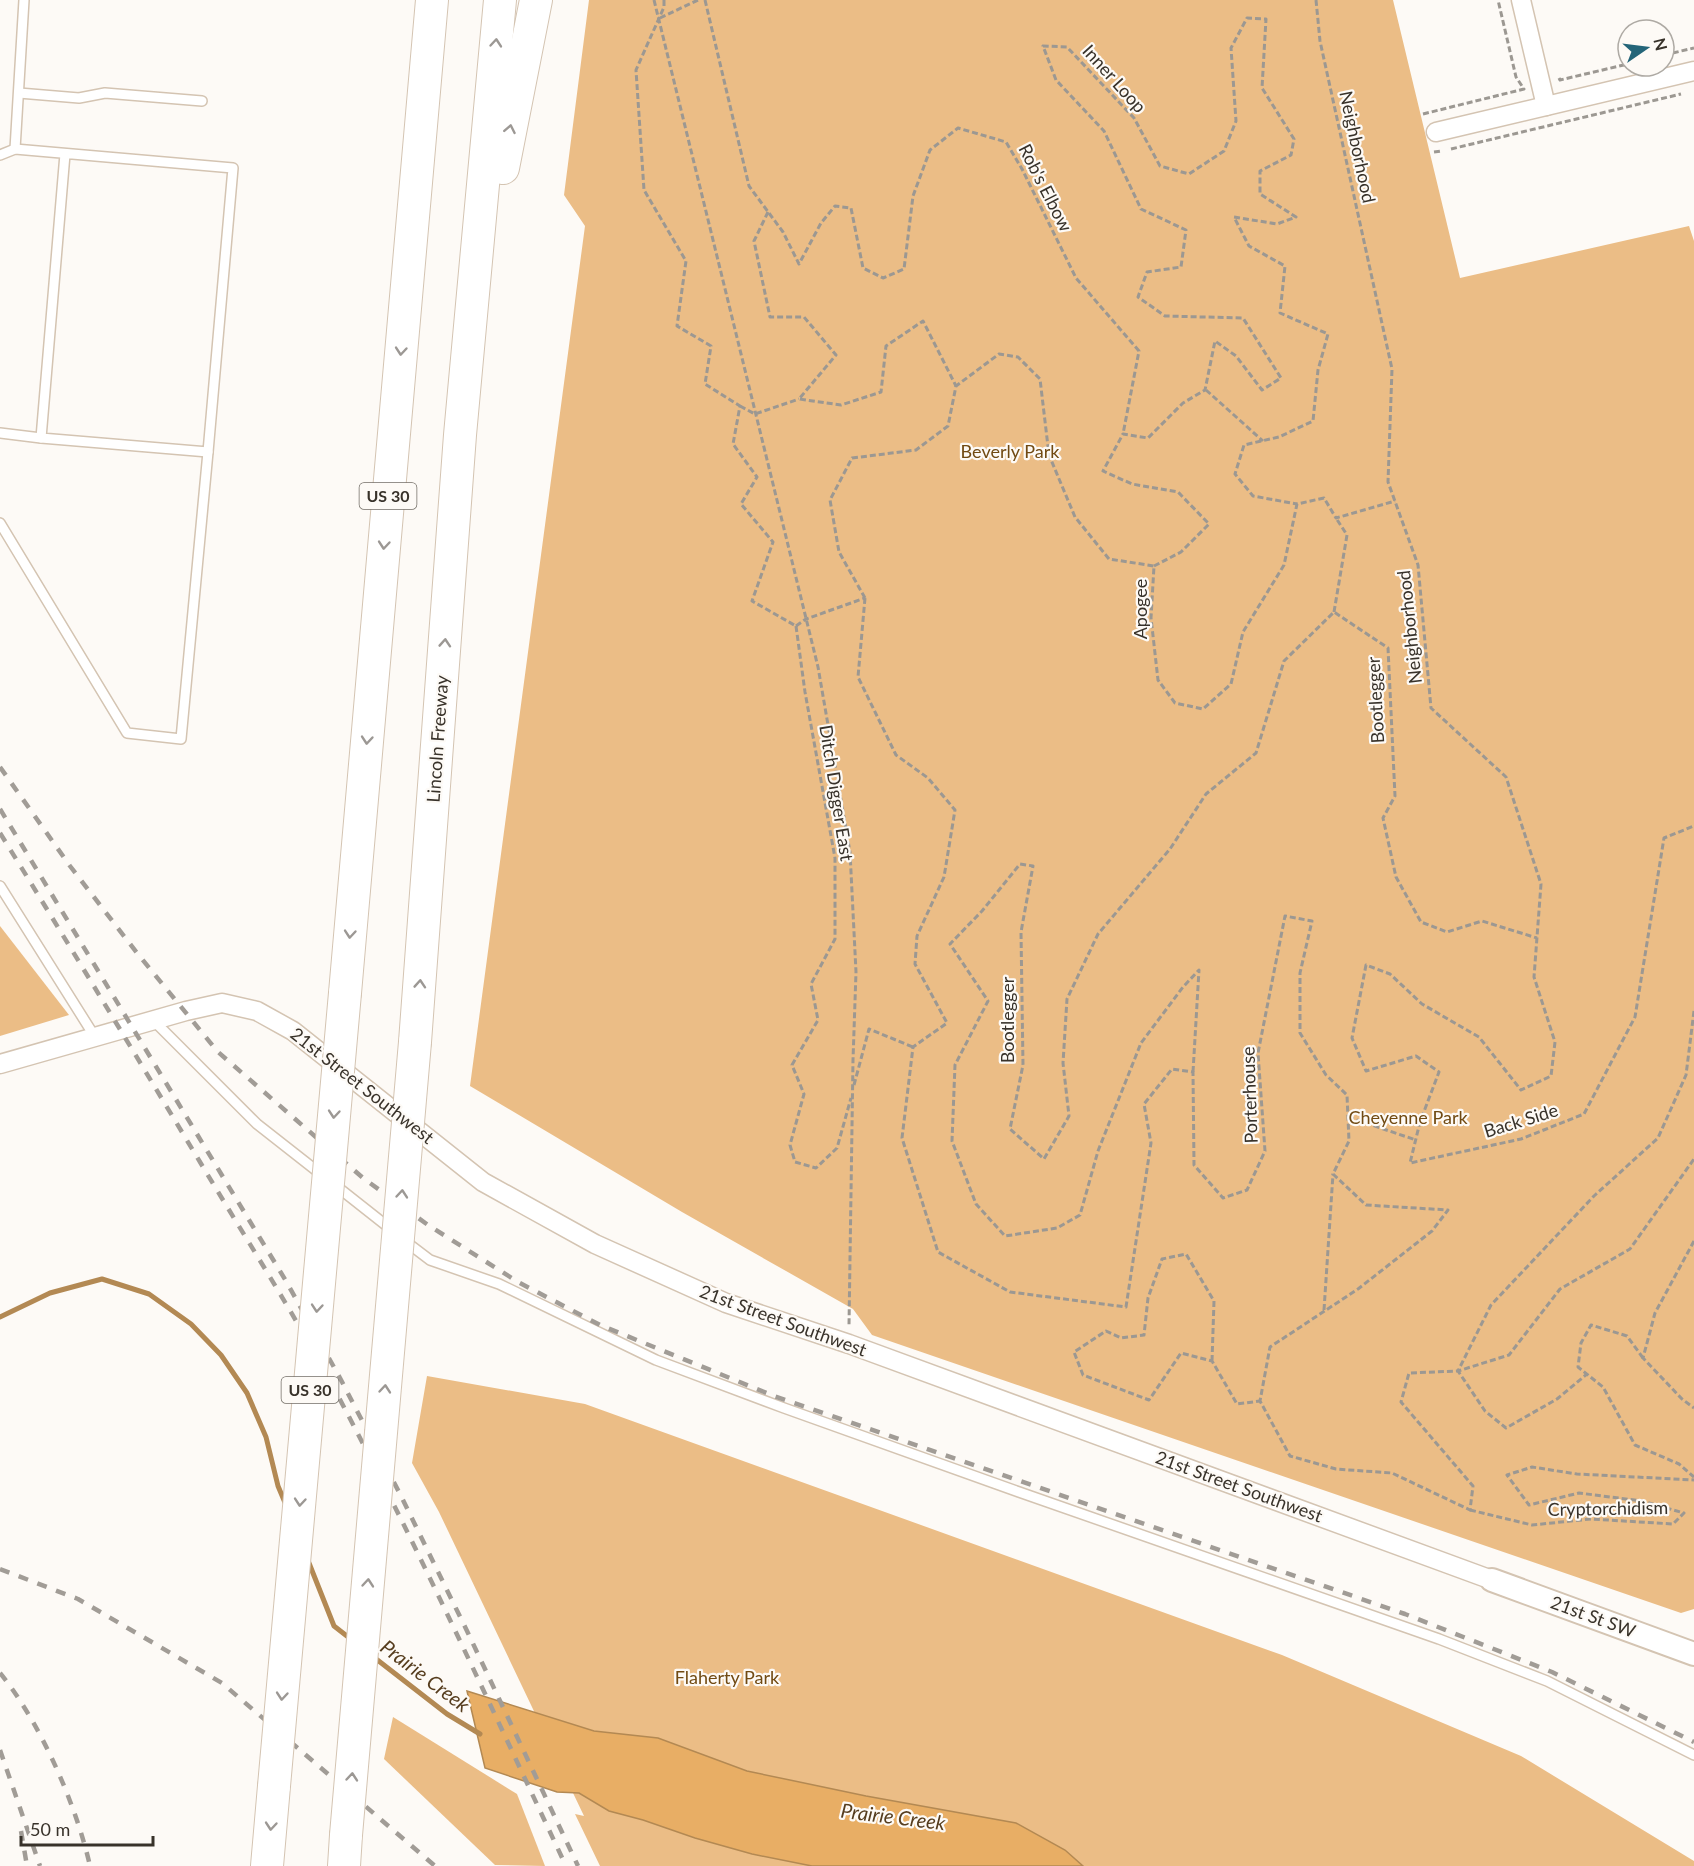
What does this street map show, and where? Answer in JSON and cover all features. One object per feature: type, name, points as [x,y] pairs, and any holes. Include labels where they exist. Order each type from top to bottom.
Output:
[{"type":"highway","points":[[405,304],[410,0]]},
{"type":"highway","name":"US 30","points":[[267,1866],[432,0]]},
{"type":"highway","points":[[460,435],[500,0]]},
{"type":"highway","points":[[460,435],[486,315],[505,151],[536,0]]},
{"type":"highway","name":"Lincoln Freeway","points":[[344,1866],[415,1042],[460,435]]},
{"type":"street","points":[[1521,0],[1546,106]]},
{"type":"street","points":[[1436,132],[1694,71]]},
{"type":"street","name":"21st Street Southwest","points":[[0,1064],[153,1020],[222,1003],[257,1011],[293,1031],[483,1182],[595,1244],[726,1303],[849,1344],[1492,1580]]},
{"type":"street","name":"21st St SW","points":[[1492,1580],[1694,1654]]},
{"type":"lane","points":[[15,149],[24,0]]},
{"type":"lane","points":[[20,93],[79,98],[105,93],[202,101]]},
{"type":"lane","points":[[0,155],[15,149],[233,168],[181,739],[127,733],[0,523]]},
{"type":"lane","points":[[41,438],[65,153]]},
{"type":"lane","points":[[0,433],[208,452]]},
{"type":"lane","points":[[0,886],[95,1037]]},
{"type":"lane","points":[[153,1020],[257,1124],[430,1260],[499,1284],[656,1360],[784,1408],[1428,1635],[1547,1681],[1694,1755]]},
{"type":"path","points":[[654,0],[818,667],[850,852],[856,972],[849,1344]]},
{"type":"path","points":[[664,0],[664,7],[636,70],[644,190],[686,261],[677,326],[711,346],[705,384],[755,414],[799,399],[841,405],[882,392],[886,346],[923,321],[956,386],[948,426],[916,450],[852,458],[830,500],[839,552],[865,598],[858,677],[896,755],[928,778],[955,810],[944,877],[917,936],[915,964],[947,1023],[913,1047],[902,1138],[938,1252],[1010,1292],[1126,1307],[1151,1143],[1144,1104],[1172,1069],[1192,1072]]},
{"type":"path","points":[[658,19],[698,0]]},
{"type":"path","name":"Rob's Elbow","points":[[705,0],[749,186],[783,232],[800,264],[821,223],[835,206],[851,208],[863,268],[883,278],[904,269],[913,196],[930,150],[958,128],[1006,142],[1022,169],[1076,278],[1139,351],[1123,434]]},
{"type":"path","name":"Neighborhood","points":[[1316,0],[1320,41],[1392,369],[1388,482],[1418,565],[1431,708],[1506,777],[1541,884],[1537,938]]},
{"type":"path","points":[[1423,114],[1524,89],[1516,77],[1498,0]]},
{"type":"path","name":"Inner Loop","points":[[1205,390],[1215,341],[1236,356],[1262,390],[1281,378],[1243,318],[1165,316],[1138,297],[1147,272],[1181,267],[1186,230],[1141,209],[1104,131],[1056,80],[1043,46],[1067,47],[1134,118],[1160,166],[1189,174],[1224,151],[1236,121],[1232,48],[1247,18],[1266,19],[1262,88],[1294,139],[1291,155],[1260,171],[1260,194],[1296,218],[1277,224],[1234,217],[1249,246],[1285,266],[1280,313],[1328,334],[1318,370],[1314,421],[1279,437],[1244,446],[1235,474],[1253,496],[1297,504]]},
{"type":"path","points":[[1676,52],[1694,48]]},
{"type":"path","points":[[1560,80],[1616,67]]},
{"type":"path","points":[[1434,152],[1683,94]]},
{"type":"path","points":[[768,212],[754,241],[770,317],[804,317],[836,355],[799,399]]},
{"type":"path","name":"Apogee","points":[[956,386],[999,354],[1018,357],[1040,378],[1049,455],[1075,517],[1109,558],[1154,566],[1151,618],[1158,680],[1175,703],[1203,709],[1231,684],[1243,632],[1284,565],[1297,504]]},
{"type":"path","points":[[1154,566],[1181,552],[1209,524],[1178,492],[1132,483],[1103,471],[1123,434],[1148,438],[1183,403],[1205,390],[1263,441]]},
{"type":"path","points":[[740,406],[733,444],[757,477],[741,504],[773,542],[752,601],[796,626],[806,619],[865,598]]},
{"type":"path","points":[[1297,504],[1324,498],[1347,535],[1334,612]]},
{"type":"path","points":[[1336,518],[1395,501]]},
{"type":"path","name":"Bootlegger","points":[[1192,1072],[1199,970],[1141,1042],[1098,1151],[1080,1215],[1057,1228],[1005,1236],[976,1204],[952,1141],[955,1065],[988,1001],[950,944],[982,911],[1020,864],[1033,866],[1021,932],[1023,1065],[1010,1129],[1044,1159],[1069,1116],[1063,1063],[1067,999],[1098,934],[1170,849],[1206,794],[1256,753],[1284,661],[1334,612],[1388,648],[1395,796],[1383,818],[1396,877],[1421,922],[1447,932],[1482,921],[1537,938]]},
{"type":"path","name":"Ditch Digger East","points":[[796,626],[805,692],[835,858],[836,939],[811,984],[818,1020],[792,1065],[804,1094],[790,1145],[795,1162],[816,1168],[837,1148],[852,1092]]},
{"type":"path","name":"Back Side","points":[[1537,938],[1534,977],[1555,1042],[1551,1076],[1521,1090],[1479,1037],[1422,1004],[1390,975],[1366,965],[1352,1038],[1366,1071],[1416,1056],[1439,1072],[1420,1122],[1410,1163],[1521,1139],[1584,1114],[1635,1017],[1664,838],[1694,826]]},
{"type":"path","name":"Porterhouse","points":[[1192,1072],[1194,1165],[1223,1198],[1247,1190],[1266,1151],[1258,1053],[1285,916],[1312,921],[1300,973],[1300,1033],[1326,1075],[1347,1095],[1349,1141],[1333,1174]]},
{"type":"path","points":[[1458,1371],[1491,1305],[1594,1196],[1658,1138],[1686,1075],[1694,1011]]},
{"type":"path","points":[[852,1092],[869,1029],[913,1047]]},
{"type":"path","points":[[1348,1117],[1416,1140]]},
{"type":"path","points":[[1333,1174],[1366,1205],[1448,1210],[1432,1231],[1358,1289],[1270,1347],[1260,1401],[1290,1456],[1336,1469],[1392,1473],[1470,1510],[1473,1486],[1401,1402],[1409,1373],[1458,1371],[1509,1355],[1560,1289],[1630,1249],[1694,1159]]},
{"type":"path","points":[[1324,1310],[1333,1174]]},
{"type":"path","points":[[1643,1358],[1655,1313],[1694,1241]]},
{"type":"path","points":[[1212,1360],[1181,1353],[1149,1400],[1083,1375],[1074,1352],[1106,1331],[1121,1338],[1144,1335],[1148,1298],[1162,1260],[1186,1254],[1214,1301],[1212,1360],[1237,1404],[1260,1401]]},
{"type":"path","points":[[1458,1371],[1485,1411],[1506,1428],[1557,1399],[1587,1374],[1578,1367],[1581,1343],[1591,1324],[1627,1336],[1643,1358],[1682,1400],[1694,1408]]},
{"type":"path","name":"Cryptorchidism","points":[[1587,1374],[1603,1387],[1635,1445],[1679,1464],[1694,1479]]},
{"type":"path","name":"Cryptorchidism","points":[[1470,1510],[1532,1525],[1592,1519],[1673,1524],[1684,1513],[1642,1501],[1579,1493],[1529,1505],[1507,1475],[1532,1467],[1577,1474],[1694,1479]]},
{"type":"green space","name":"Beverly Park","points":[[589,0],[1393,0],[1460,278],[1689,226],[1694,241],[1694,1609],[1681,1613],[872,1335],[853,1309],[682,1212],[470,1086],[585,226],[564,195]]},
{"type":"green space","points":[[0,926],[69,1015],[0,1036]]},
{"type":"green space","name":"Flaherty Park","points":[[427,1376],[585,1404],[1282,1655],[1521,1756],[1694,1861],[1694,1866],[600,1866],[575,1814],[584,1816],[439,1512],[412,1463]]},
{"type":"green space","points":[[393,1717],[517,1794],[545,1866],[495,1865],[384,1759]]},
{"type":"water","points":[[467,1691],[594,1731],[658,1738],[747,1771],[866,1796],[1016,1823],[1065,1850],[1083,1866],[812,1866],[752,1854],[695,1838],[609,1811],[579,1793],[557,1792],[485,1768]]},
{"type":"waterway","name":"Prairie Creek","points":[[0,1317],[50,1293],[102,1279],[149,1294],[191,1324],[221,1355],[247,1393],[266,1437],[278,1486],[286,1505]]},
{"type":"waterway","name":"Prairie Creek","points":[[307,1558],[334,1626],[352,1640]]},
{"type":"waterway","name":"Prairie Creek","points":[[371,1655],[447,1714],[480,1734]]},
{"type":"railway","points":[[0,767],[70,866],[218,1052],[363,1178],[428,1225],[518,1282],[600,1325],[774,1396],[1405,1614],[1552,1672],[1694,1742]]},
{"type":"railway","points":[[0,809],[286,1281],[340,1378],[468,1633],[578,1866]]},
{"type":"railway","points":[[0,833],[321,1364],[425,1568],[566,1866]]},
{"type":"railway","points":[[0,1569],[78,1599],[222,1683],[435,1866]]},
{"type":"railway","points":[[0,1673],[29,1715],[55,1765],[76,1817],[90,1866]]},
{"type":"railway","points":[[0,1750],[40,1866]]},
{"type":"railway","points":[[21,1831],[27,1866]]},
{"type":"park label","name":"Cheyenne Park","points":[[1408,1118]]}]
